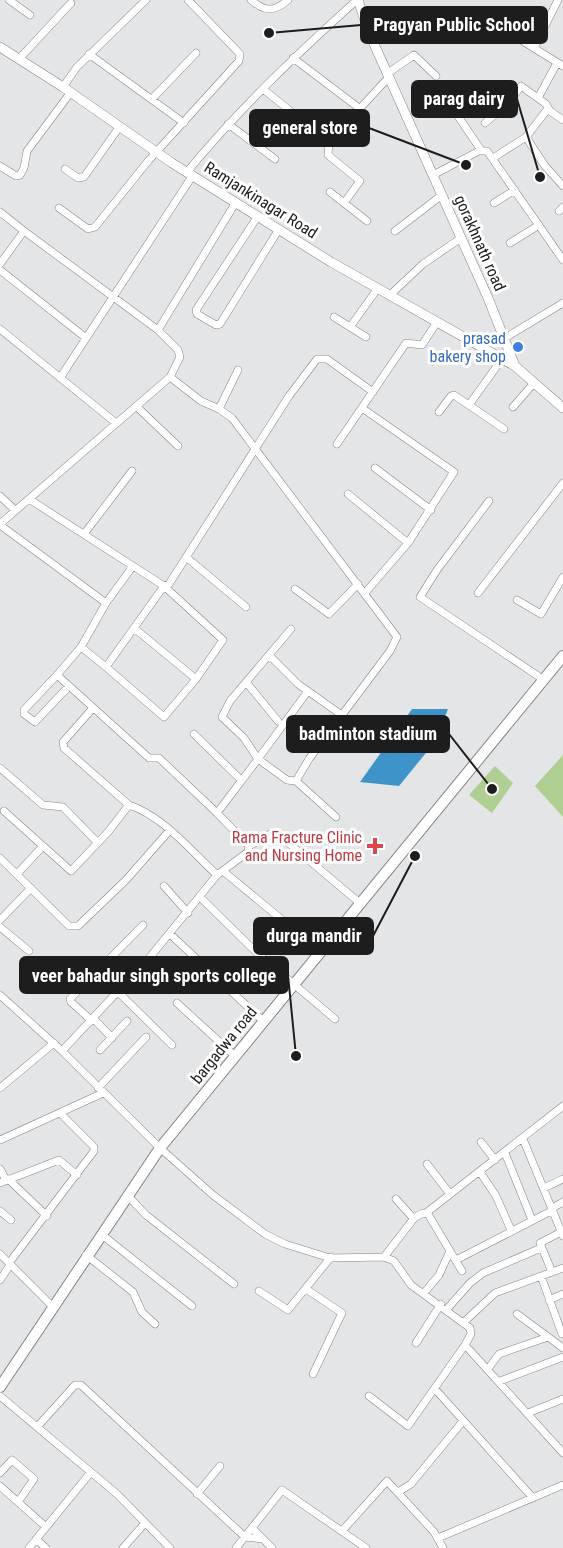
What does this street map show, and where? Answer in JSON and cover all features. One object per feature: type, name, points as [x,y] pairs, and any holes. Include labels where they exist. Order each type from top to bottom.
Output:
[{"type":"main road","name":"bargadwa road","points":[[2,1379],[54,1308],[86,1255],[160,1148],[563,656]]},
{"type":"street","points":[[9,0],[30,15]]},
{"type":"street","points":[[0,166],[16,176],[20,175],[25,165],[27,151],[89,54],[146,0]]},
{"type":"street","points":[[59,208],[92,229],[240,57],[227,39],[188,0]]},
{"type":"street","points":[[251,0],[267,10],[277,9],[288,0]]},
{"type":"street","points":[[60,378],[190,174],[228,124],[293,58],[358,0]]},
{"type":"street","name":"gorakhnath road","points":[[358,0],[505,338],[515,366]]},
{"type":"street","points":[[534,48],[558,0]]},
{"type":"street","points":[[19,59],[71,3]]},
{"type":"street","points":[[500,27],[560,65],[538,98]]},
{"type":"street","name":"Ramjankinagar Road","points":[[0,47],[67,89],[190,174],[378,288],[515,366],[563,408]]},
{"type":"street","points":[[152,99],[196,53]]},
{"type":"street","points":[[89,54],[184,123]]},
{"type":"street","points":[[345,203],[360,181],[328,155],[329,142],[389,75],[414,55],[436,76]]},
{"type":"street","points":[[293,58],[359,108]]},
{"type":"street","points":[[485,123],[508,103],[521,86],[563,120]]},
{"type":"street","points":[[263,89],[329,142]]},
{"type":"street","points":[[451,106],[481,150]]},
{"type":"street","points":[[493,158],[526,137],[543,113],[550,111]]},
{"type":"street","points":[[228,124],[275,159]]},
{"type":"street","points":[[65,169],[78,178],[84,177],[120,126]]},
{"type":"street","points":[[526,137],[545,166],[563,186]]},
{"type":"street","points":[[434,175],[481,150],[487,151],[563,260]]},
{"type":"street","points":[[494,203],[515,190]]},
{"type":"street","points":[[330,192],[367,221]]},
{"type":"street","points":[[395,231],[442,195]]},
{"type":"street","points":[[158,330],[236,202]]},
{"type":"street","points":[[0,212],[158,330],[180,353],[170,376],[0,524],[106,603]]},
{"type":"street","points":[[258,216],[196,310],[197,314],[216,325],[220,324],[279,229]]},
{"type":"street","points":[[510,243],[539,225]]},
{"type":"street","points":[[0,264],[24,231]]},
{"type":"street","points":[[390,295],[423,264],[461,238]]},
{"type":"street","points":[[0,270],[86,338]]},
{"type":"street","points":[[350,327],[378,288]]},
{"type":"street","points":[[505,338],[563,303]]},
{"type":"street","points":[[334,317],[366,337]]},
{"type":"street","points":[[337,444],[406,343],[422,345],[437,322]]},
{"type":"street","points":[[0,329],[116,423]]},
{"type":"street","points":[[106,667],[164,586],[169,584],[289,396],[317,359],[327,359],[373,392]]},
{"type":"street","points":[[469,405],[502,359]]},
{"type":"street","points":[[219,409],[238,370]]},
{"type":"street","points":[[170,376],[197,398],[232,418],[396,633],[396,641],[304,766],[296,781]]},
{"type":"street","points":[[513,406],[534,382]]},
{"type":"street","points":[[439,412],[452,395],[504,429]]},
{"type":"street","points":[[136,406],[178,446]]},
{"type":"street","points":[[362,408],[454,472],[408,543],[365,593]]},
{"type":"street","points":[[375,468],[431,510]]},
{"type":"street","points":[[84,534],[132,471]]},
{"type":"street","points":[[478,593],[563,483]]},
{"type":"street","points":[[348,494],[408,543]]},
{"type":"street","points":[[0,496],[15,510]]},
{"type":"street","points":[[29,499],[164,586],[223,640],[196,679],[164,717],[81,647]]},
{"type":"street","points":[[489,501],[437,570],[420,597],[544,680]]},
{"type":"street","points":[[186,557],[246,607]]},
{"type":"street","points":[[69,686],[35,722],[24,714],[24,710],[81,647],[106,603],[133,566]]},
{"type":"street","points":[[517,600],[542,614],[563,577]]},
{"type":"street","points":[[295,589],[329,614],[358,584]]},
{"type":"street","points":[[134,628],[196,679]]},
{"type":"street","points":[[291,629],[221,715],[223,721],[244,738],[258,759],[287,780],[296,781],[336,817]]},
{"type":"street","points":[[270,656],[308,691],[343,716]]},
{"type":"street","points":[[57,675],[148,758],[159,758],[249,846]]},
{"type":"street","points":[[246,682],[278,721]]},
{"type":"street","points":[[217,813],[308,691]]},
{"type":"street","points":[[93,708],[63,745],[129,805],[141,808],[321,952]]},
{"type":"street","points":[[194,734],[241,780]]},
{"type":"street","points":[[0,768],[43,805],[63,807],[97,842]]},
{"type":"street","points":[[4,811],[71,871],[129,805]]},
{"type":"street","points":[[0,858],[69,926],[78,926],[126,880],[169,831]]},
{"type":"street","points":[[249,846],[270,834],[284,838],[361,904]]},
{"type":"street","points":[[17,874],[43,846]]},
{"type":"street","points":[[62,1051],[170,934],[220,873],[248,852],[249,846]]},
{"type":"street","points":[[164,886],[188,913]]},
{"type":"street","points":[[0,920],[30,888]]},
{"type":"street","points":[[200,897],[257,953],[334,1019]]},
{"type":"street","points":[[112,1038],[70,999],[143,925]]},
{"type":"street","points":[[0,927],[29,951]]},
{"type":"street","points":[[170,934],[263,1021]]},
{"type":"street","points":[[118,992],[172,1045]]},
{"type":"street","points":[[0,995],[54,1043],[160,1148],[213,1195],[265,1234],[285,1244],[331,1257],[384,1257],[394,1261],[411,1285],[444,1307],[471,1331],[465,1345],[408,1426],[369,1396]]},
{"type":"street","points":[[177,1003],[235,1056]]},
{"type":"street","points":[[100,1050],[128,1022]]},
{"type":"street","points":[[0,1140],[60,1113],[100,1090],[146,1037]]},
{"type":"street","points":[[0,1088],[54,1043]]},
{"type":"street","points":[[384,1257],[415,1217],[426,1213],[563,1106]]},
{"type":"street","points":[[0,1280],[94,1149],[60,1113]]},
{"type":"street","points":[[523,1138],[562,1234],[541,1242],[541,1248],[552,1272]]},
{"type":"street","points":[[481,1142],[495,1160]]},
{"type":"street","points":[[505,1153],[532,1220]]},
{"type":"street","points":[[4,1181],[59,1160],[77,1175]]},
{"type":"street","points":[[427,1164],[450,1194]]},
{"type":"street","points":[[0,1169],[4,1181],[47,1216]]},
{"type":"street","points":[[480,1172],[496,1196],[511,1230]]},
{"type":"street","points":[[544,1188],[563,1179]]},
{"type":"street","points":[[127,1195],[146,1215],[234,1284]]},
{"type":"street","points":[[396,1199],[411,1216],[415,1217]]},
{"type":"street","points":[[456,1260],[563,1202]]},
{"type":"street","points":[[0,1211],[11,1220]]},
{"type":"street","points":[[426,1213],[462,1271]]},
{"type":"street","points":[[100,1234],[192,1306]]},
{"type":"street","points":[[416,1343],[444,1307],[483,1273],[541,1248]]},
{"type":"street","points":[[424,1293],[440,1275],[450,1251]]},
{"type":"street","points":[[0,1254],[54,1308]]},
{"type":"street","points":[[86,1255],[133,1292],[142,1312],[155,1324]]},
{"type":"street","points":[[259,1292],[288,1310],[331,1257]]},
{"type":"street","points":[[463,1323],[495,1293],[563,1268]]},
{"type":"street","points":[[488,1369],[499,1354],[562,1334],[541,1276]]},
{"type":"street","points":[[306,1289],[342,1312],[313,1374]]},
{"type":"street","points":[[549,1300],[563,1294]]},
{"type":"street","points":[[517,1314],[563,1348]]},
{"type":"street","points":[[465,1345],[563,1453]]},
{"type":"street","points":[[500,1381],[563,1357]]},
{"type":"street","points":[[38,1426],[75,1385],[81,1385],[245,1537],[263,1539]]},
{"type":"street","points":[[435,1389],[532,1498]]},
{"type":"street","points":[[0,1396],[91,1472],[170,1548]]},
{"type":"street","points":[[528,1413],[563,1400]]},
{"type":"street","points":[[398,1492],[411,1484],[463,1421]]},
{"type":"street","points":[[0,1473],[12,1460],[34,1479],[18,1502]]},
{"type":"street","points":[[197,1494],[220,1466]]},
{"type":"street","points":[[29,1548],[91,1472]]},
{"type":"street","points":[[342,1531],[385,1481],[398,1492],[438,1538],[443,1548]]},
{"type":"street","points":[[438,1538],[563,1485]]},
{"type":"street","points":[[0,1486],[46,1527]]},
{"type":"street","points":[[236,1548],[282,1490],[366,1548]]},
{"type":"street","points":[[123,1548],[145,1523]]},
{"type":"street","points":[[252,1528],[272,1548]]},
{"type":"street","points":[[36,1539],[46,1548]]},
{"type":"green space","points":[[563,755],[563,817],[535,786]]},
{"type":"green space","points":[[495,766],[513,783],[492,813],[469,795]]},
{"type":"water","points":[[412,709],[448,709],[434,743],[399,786],[360,782]]},
{"type":"place","name":"Pragyan Public School","points":[[269,33]]},
{"type":"place","name":"general store","points":[[466,165]]},
{"type":"place","name":"parag dairy","points":[[540,177]]},
{"type":"place","name":"prasad bakery shop","points":[[518,347]]},
{"type":"place","name":"badminton stadium","points":[[492,789]]},
{"type":"place","name":"Rama Fracture Clinic and Nursing Home","points":[[375,846]]},
{"type":"place","name":"durga mandir","points":[[415,856]]},
{"type":"place","name":"veer bahadur singh sports college","points":[[296,1056]]}]
